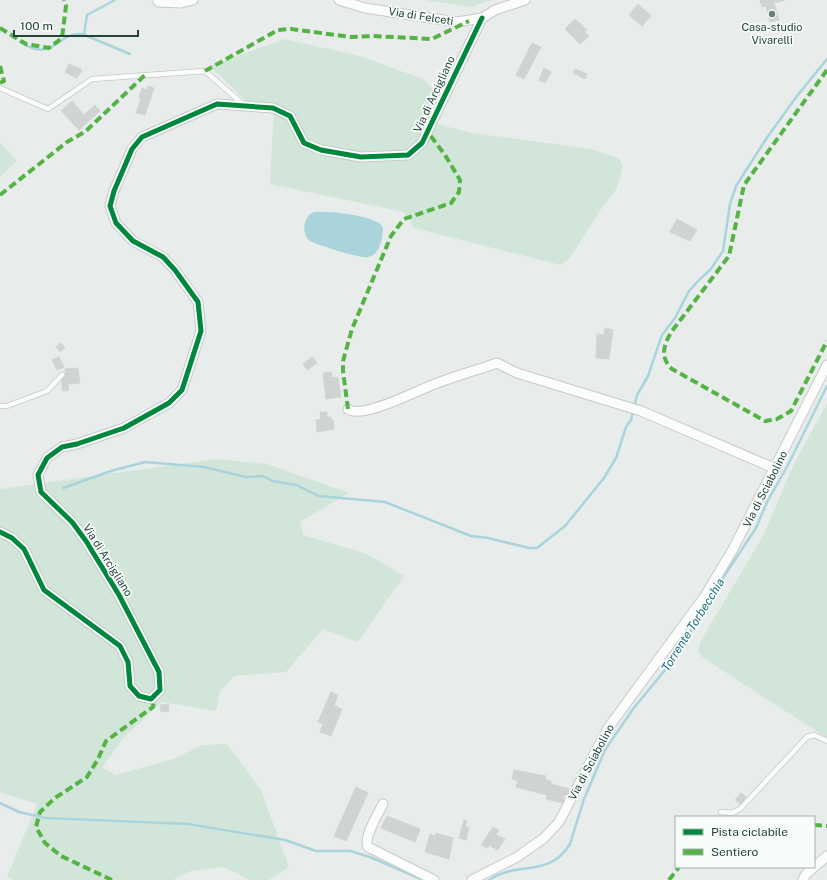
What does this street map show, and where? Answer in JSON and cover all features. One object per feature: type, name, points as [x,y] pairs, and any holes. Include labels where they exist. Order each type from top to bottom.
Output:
[{"type":"street","points":[[157,0],[159,2],[181,3],[193,0]]},
{"type":"street","name":"Via di Felceti","points":[[339,0],[365,8],[446,21],[463,22],[482,18],[495,10],[525,0]]},
{"type":"street","name":"Via di Arcigliano","points":[[0,532],[12,538],[24,549],[44,590],[120,646],[128,662],[130,686],[139,696],[151,699],[160,690],[159,672],[119,595],[86,541],[72,522],[41,492],[38,475],[47,458],[62,447],[78,444],[124,428],[169,403],[182,390],[202,331],[198,302],[163,257],[132,241],[116,223],[110,206],[114,191],[132,149],[142,137],[217,104],[273,108],[290,116],[304,143],[321,150],[361,157],[408,155],[422,143],[482,18]]},
{"type":"street","points":[[348,409],[354,411],[382,406],[434,384],[497,363],[517,373],[641,411],[776,468]]},
{"type":"street","name":"Via di Sciabolino","points":[[472,880],[517,857],[544,838],[559,822],[608,728],[709,590],[733,550],[827,366]]},
{"type":"street","points":[[383,804],[367,837],[366,844],[368,847],[434,880]]},
{"type":"street","points":[[815,866],[827,856]]},
{"type":"street","points":[[803,880],[806,874],[813,868]]},
{"type":"lane","points":[[0,88],[48,109],[92,79],[205,71],[245,106]]},
{"type":"lane","points":[[0,406],[7,406],[47,391],[62,375]]},
{"type":"lane","points":[[721,812],[732,813],[740,809],[807,737],[814,735],[827,741]]},
{"type":"green space","points":[[425,0],[491,0],[471,7]]},
{"type":"green space","points":[[284,39],[360,56],[423,79],[438,94],[426,121],[472,133],[591,149],[618,158],[623,165],[617,188],[599,212],[570,258],[561,265],[414,228],[404,212],[270,184],[274,104],[248,103],[210,66]]},
{"type":"green space","points":[[0,142],[17,161],[0,177]]},
{"type":"green space","points":[[827,403],[827,738],[702,657],[698,652],[700,642],[763,536],[793,466]]},
{"type":"green space","points":[[216,459],[267,464],[349,493],[300,522],[303,535],[367,554],[404,576],[358,642],[323,629],[286,672],[234,676],[220,692],[216,711],[162,702],[124,737],[102,768],[116,775],[173,759],[203,745],[227,744],[261,790],[289,867],[269,880],[250,880],[224,867],[191,871],[173,880],[14,880],[7,877],[37,804],[0,792],[0,489]]},
{"type":"water","points":[[314,212],[329,212],[363,217],[379,224],[383,228],[383,232],[378,250],[372,256],[364,257],[339,251],[310,241],[305,234],[304,225],[307,217]]},
{"type":"building","name":"Casa-studio Vivarelli","points":[[760,0],[785,0],[774,3],[779,20],[770,22],[766,6],[762,7]]},
{"type":"building","points":[[638,4],[651,16],[642,26],[629,15]]},
{"type":"building","points":[[575,19],[587,30],[584,32],[589,36],[580,44],[565,29]]},
{"type":"building","points":[[532,43],[541,47],[524,79],[516,75]]},
{"type":"building","points":[[69,64],[82,70],[77,78],[65,72]]},
{"type":"building","points":[[544,68],[551,72],[545,83],[539,80]]},
{"type":"building","points":[[575,69],[587,74],[585,79],[573,73]]},
{"type":"building","points":[[148,86],[154,88],[145,115],[136,113],[141,98],[139,97],[142,88],[147,90]]},
{"type":"building","points":[[72,101],[84,115],[95,105],[100,111],[79,130],[61,111]]},
{"type":"building","points":[[677,219],[697,230],[690,241],[670,232]]},
{"type":"building","points":[[605,328],[613,330],[609,359],[596,358],[597,334],[604,335]]},
{"type":"building","points":[[61,343],[65,348],[60,352],[56,347]]},
{"type":"building","points":[[59,357],[64,367],[57,370],[52,360]]},
{"type":"building","points":[[312,357],[317,363],[307,370],[303,364]]},
{"type":"building","points":[[78,368],[80,383],[68,384],[69,390],[63,391],[61,378],[66,377],[65,369]]},
{"type":"building","points":[[331,372],[332,378],[338,377],[341,397],[326,399],[323,373]]},
{"type":"building","points":[[320,412],[327,412],[327,417],[331,417],[331,420],[333,420],[334,429],[317,432],[316,420],[321,419]]},
{"type":"building","points":[[331,692],[338,695],[334,705],[342,709],[331,736],[320,732],[323,724],[318,722]]},
{"type":"building","points":[[168,704],[169,711],[161,712],[160,705]]},
{"type":"building","points":[[514,770],[546,776],[546,780],[551,781],[551,784],[570,789],[568,796],[564,795],[563,803],[546,799],[547,795],[516,787],[518,781],[512,779]]},
{"type":"building","points":[[356,787],[368,793],[346,841],[334,836]]},
{"type":"building","points":[[741,793],[747,798],[741,805],[735,800]]},
{"type":"building","points":[[387,816],[420,829],[415,842],[381,828]]},
{"type":"building","points":[[464,820],[467,821],[465,826],[469,828],[466,840],[459,838]]},
{"type":"building","points":[[493,827],[499,830],[496,835],[505,839],[498,850],[489,845],[488,848],[481,845]]},
{"type":"building","points":[[436,833],[453,838],[449,859],[425,852],[430,834],[435,836]]},
{"type":"waterway","points":[[84,35],[87,15],[115,0]]},
{"type":"waterway","points":[[20,42],[31,48],[40,50],[48,49],[66,38],[73,35],[82,34],[130,54]]},
{"type":"waterway","points":[[63,488],[111,471],[145,462],[204,467],[246,477],[263,476],[272,481],[296,485],[319,496],[385,502],[471,536],[488,538],[529,548],[537,548],[565,526],[604,478],[616,458],[626,427],[631,420],[637,395],[648,376],[662,335],[675,318],[689,291],[710,270],[723,251],[730,204],[736,186],[766,139],[797,96],[827,59]]},
{"type":"waterway","name":"Torrente Torbecchia","points":[[489,880],[500,874],[532,868],[552,862],[561,855],[570,844],[584,799],[605,750],[633,709],[675,658],[715,590],[756,528],[767,502],[788,465],[827,386]]},
{"type":"waterway","points":[[0,803],[19,812],[46,818],[188,824],[285,840],[316,851],[350,851],[370,857],[423,880]]},
{"type":"marked path","points":[[0,28],[26,44],[49,48],[62,38],[66,6],[64,0]]},
{"type":"marked path","points":[[205,71],[278,30],[291,29],[351,37],[373,36],[432,39],[469,21]]},
{"type":"marked path","points":[[0,66],[4,81],[0,83]]},
{"type":"marked path","points":[[827,70],[744,185],[729,256],[672,331],[665,346],[664,355],[665,360],[672,369],[765,421],[777,419],[791,411],[827,341]]},
{"type":"marked path","points":[[0,195],[67,142],[86,131],[145,75]]},
{"type":"marked path","points":[[348,409],[343,361],[352,329],[391,236],[404,219],[451,203],[459,192],[460,180],[445,155],[427,131]]},
{"type":"marked path","points":[[112,880],[61,856],[45,843],[36,827],[40,812],[55,798],[87,777],[98,759],[106,741],[153,707],[154,696]]},
{"type":"marked path","points":[[815,825],[827,826]]},
{"type":"marked path","points":[[669,880],[678,868]]},
{"type":"cycle path","points":[[0,532],[12,538],[24,549],[44,590],[120,646],[128,662],[130,686],[139,696],[151,699],[160,690],[159,672],[119,595],[86,541],[72,522],[41,492],[38,475],[47,458],[62,447],[77,444],[124,428],[169,403],[182,390],[201,331],[198,302],[175,270],[163,257],[133,241],[116,223],[110,206],[114,191],[132,149],[142,137],[217,104],[273,108],[290,116],[304,143],[321,150],[361,157],[408,155],[422,143],[482,18]]},
{"type":"place","name":"Casa-studio Vivarelli","points":[[772,14]]}]
